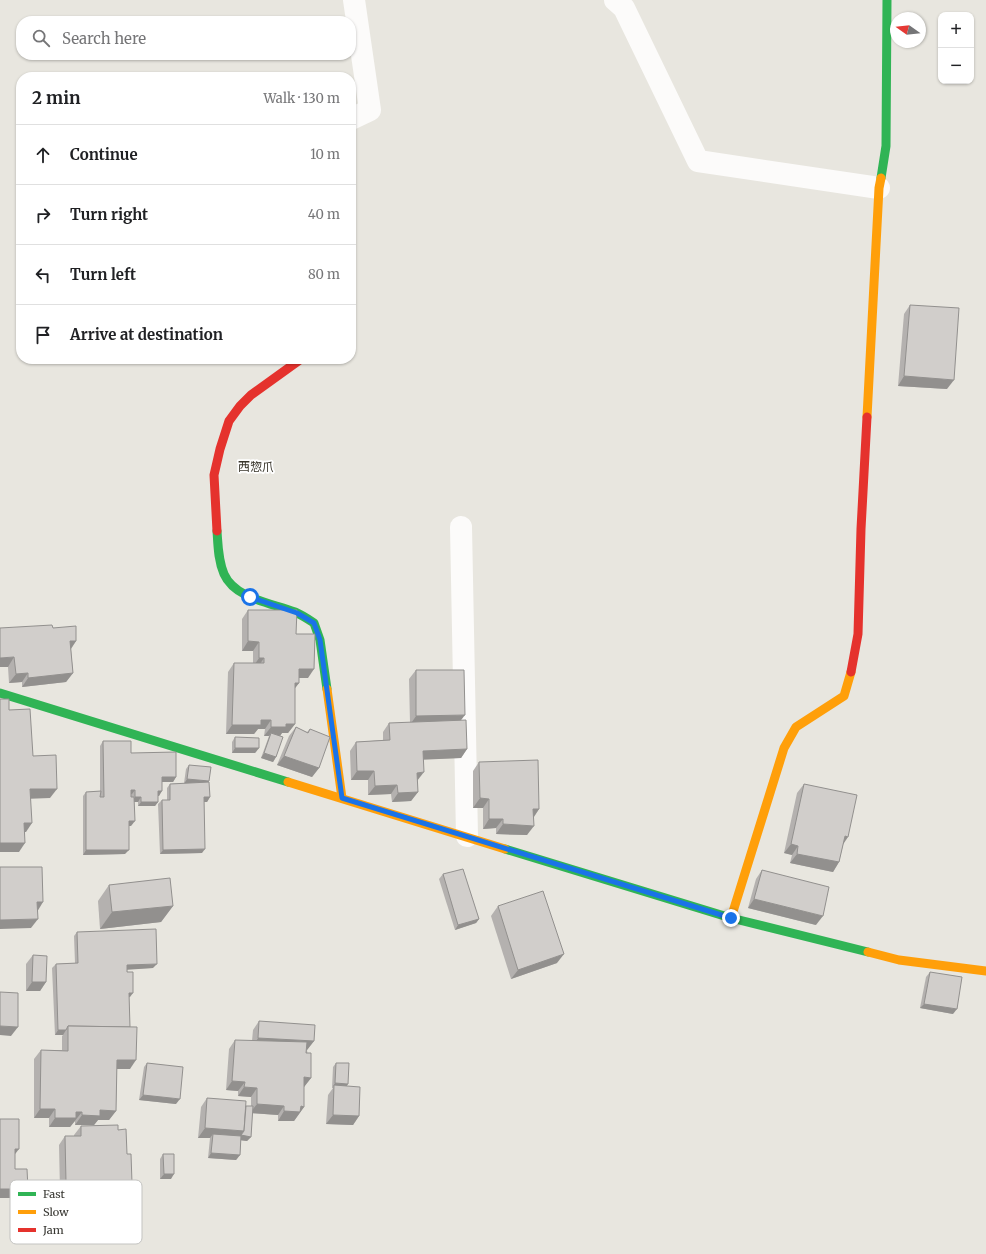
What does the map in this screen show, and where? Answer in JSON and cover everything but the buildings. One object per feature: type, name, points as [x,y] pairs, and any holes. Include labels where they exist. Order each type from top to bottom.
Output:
[{"type":"street","points":[[354,0],[370,110],[356,117]]},
{"type":"street","points":[[615,0],[624,8],[698,161],[879,188]]},
{"type":"street","points":[[731,918],[784,748],[796,727],[844,696],[853,667],[858,634],[879,188],[886,146],[887,0]]},
{"type":"street","points":[[294,364],[251,395],[240,406],[229,421],[214,475],[218,551],[224,574],[233,586],[250,597],[297,613],[314,623],[320,640],[342,798]]},
{"type":"street","points":[[461,527],[467,836]]},
{"type":"street","points":[[0,693],[731,918],[899,960],[986,971]]},
{"type":"traffic: fast","points":[[881,178],[886,146],[887,0]]},
{"type":"traffic: fast","points":[[217,531],[219,552],[224,574],[236,589],[245,595],[265,603],[295,612],[314,623],[320,640],[327,689]]},
{"type":"traffic: fast","points":[[0,693],[288,782]]},
{"type":"traffic: fast","points":[[505,849],[731,918],[868,952]]},
{"type":"traffic: slow","points":[[867,417],[879,188],[881,178]]},
{"type":"traffic: slow","points":[[731,918],[784,748],[796,727],[844,696],[851,672]]},
{"type":"traffic: slow","points":[[327,689],[342,798]]},
{"type":"traffic: slow","points":[[288,782],[505,849]]},
{"type":"traffic: slow","points":[[868,952],[899,960],[986,971]]},
{"type":"traffic: jam","points":[[217,531],[214,475],[229,421],[240,406],[251,395],[294,364]]},
{"type":"traffic: jam","points":[[851,672],[858,634],[861,529],[867,417]]},
{"type":"district","name":"西惣爪","points":[[256,467]]},
{"type":"route","points":[[250,597],[297,613],[314,623],[320,640],[342,798],[731,918]]}]
